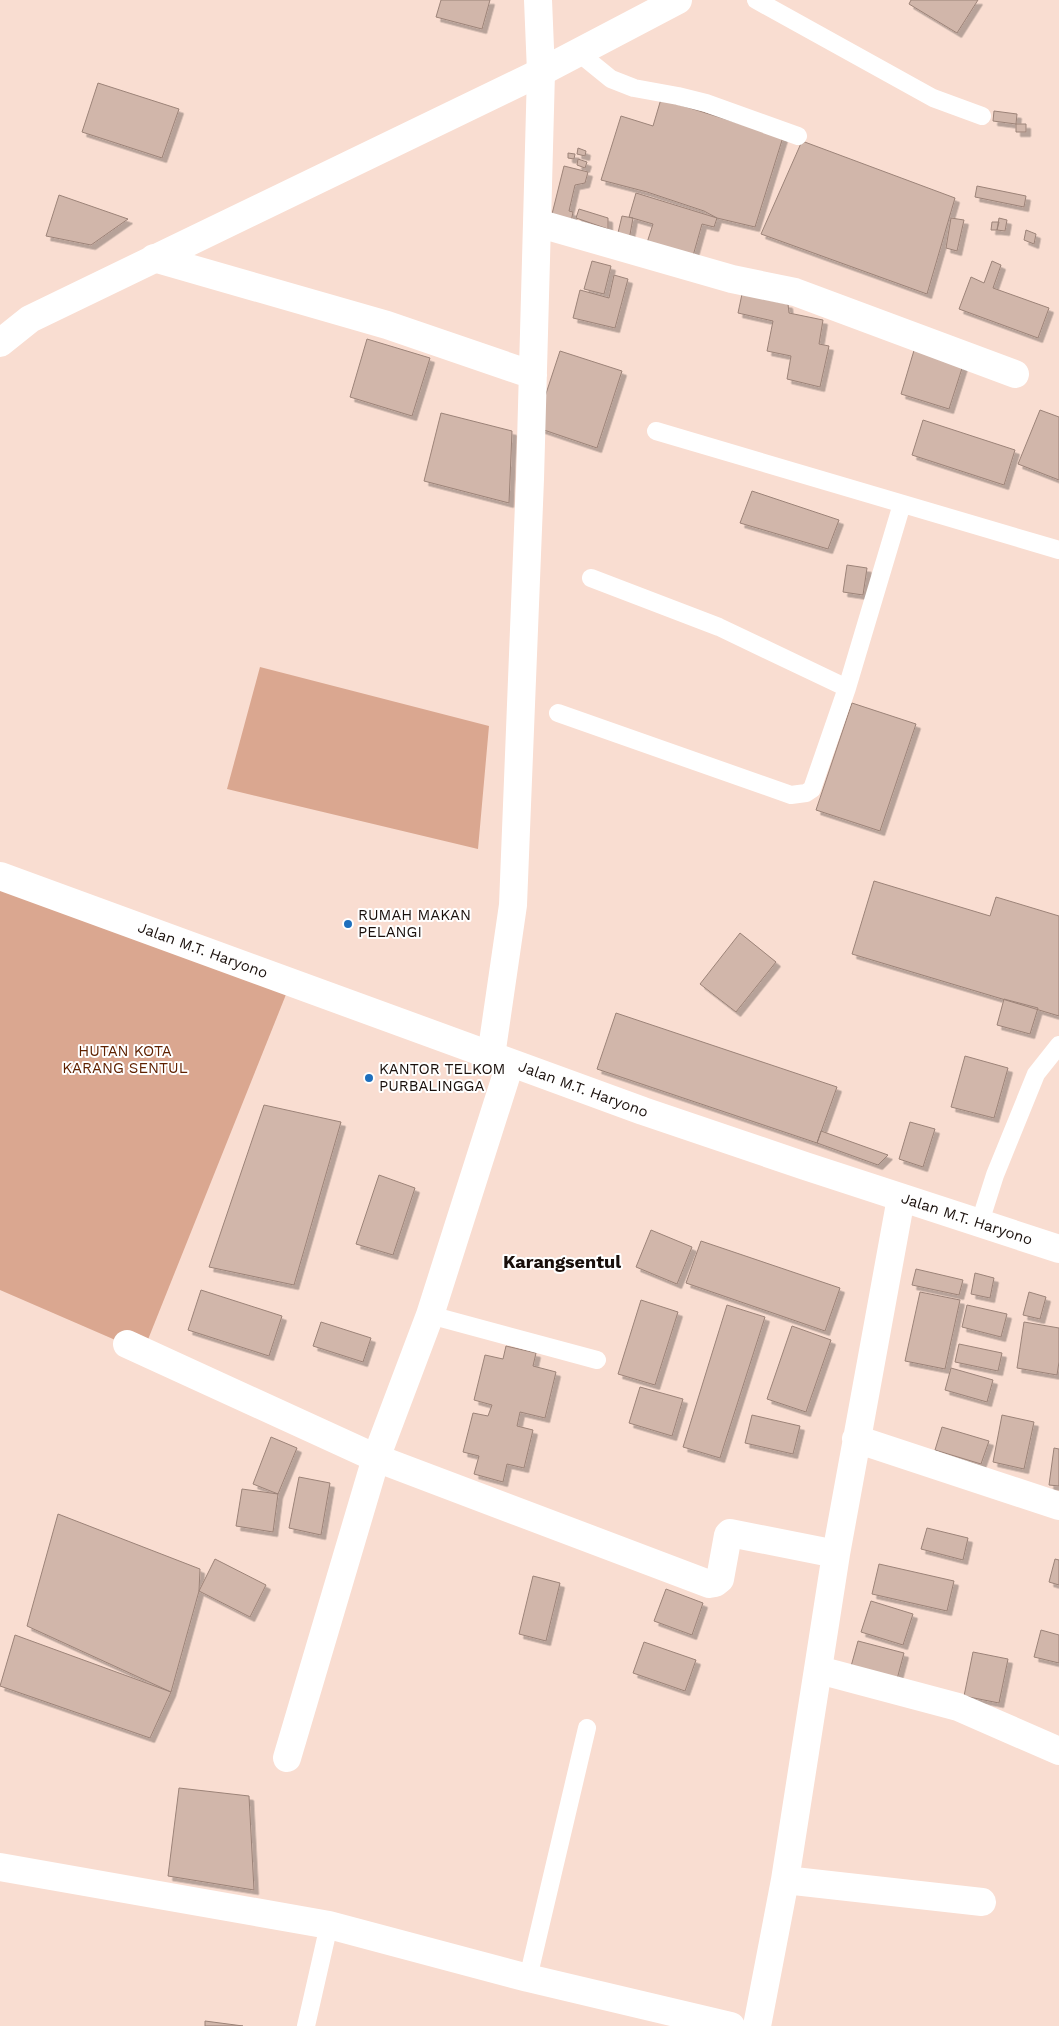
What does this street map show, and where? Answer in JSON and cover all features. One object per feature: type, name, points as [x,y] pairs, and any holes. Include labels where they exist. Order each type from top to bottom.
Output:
[{"type":"street","points":[[286,1758],[376,1458],[430,1315],[500,1060],[513,904],[533,375],[534,280],[541,72],[538,0]]},
{"type":"street","points":[[0,343],[30,319],[541,72],[678,0]]},
{"type":"street","points":[[537,223],[732,279],[794,292],[1015,374]]},
{"type":"street","points":[[154,258],[387,325],[533,375]]},
{"type":"street","name":"Jalan M.T. Haryono","points":[[0,876],[500,1060],[661,1117],[1059,1249]]},
{"type":"street","points":[[757,2026],[785,1880],[856,1439],[901,1198]]},
{"type":"street","points":[[127,1344],[376,1458],[708,1584],[715,1583],[720,1579],[728,1535],[730,1533],[836,1554]]},
{"type":"street","points":[[856,1439],[1059,1506]]},
{"type":"street","points":[[819,1670],[958,1707],[1059,1751]]},
{"type":"street","points":[[0,1867],[329,1925],[528,1978],[720,2024]]},
{"type":"street","points":[[785,1880],[982,1902]]},
{"type":"lane","points":[[756,0],[933,98],[982,116]]},
{"type":"lane","points":[[579,52],[611,78],[634,88],[706,103],[798,136]]},
{"type":"lane","points":[[656,431],[1059,550]]},
{"type":"lane","points":[[558,713],[791,795],[799,796],[812,789],[847,688],[902,504]]},
{"type":"lane","points":[[591,578],[719,627],[847,688]]},
{"type":"lane","points":[[980,1222],[995,1175],[1036,1074],[1059,1045]]},
{"type":"lane","points":[[430,1315],[597,1360]]},
{"type":"lane","points":[[528,1978],[587,1728]]},
{"type":"lane","points":[[306,2026],[329,1925]]},
{"type":"green space","points":[[260,667],[489,726],[478,849],[227,789]]},
{"type":"green space","name":"HUTAN KOTA KARANG SENTUL","points":[[0,881],[289,987],[143,1352],[0,1290]]},
{"type":"building","points":[[441,0],[490,0],[482,29],[436,17]]},
{"type":"building","points":[[911,0],[978,0],[957,33],[909,4]]},
{"type":"building","points":[[98,83],[179,109],[162,158],[82,132]]},
{"type":"building","points":[[661,99],[783,137],[755,227],[717,218],[704,211],[647,192],[601,180],[621,116],[653,126]]},
{"type":"building","points":[[994,111],[1017,114],[1016,124],[993,121]]},
{"type":"building","points":[[1016,124],[1026,124],[1026,132],[1016,132]]},
{"type":"building","points":[[802,141],[955,198],[927,294],[761,234]]},
{"type":"building","points":[[578,148],[586,151],[585,156],[577,154]]},
{"type":"building","points":[[568,153],[575,154],[574,159],[568,158]]},
{"type":"building","points":[[578,159],[587,162],[585,168],[577,165]]},
{"type":"building","points":[[564,166],[588,172],[585,183],[575,185],[569,211],[573,212],[571,222],[551,218]]},
{"type":"building","points":[[977,186],[1026,196],[1024,207],[975,197]]},
{"type":"building","points":[[636,193],[717,218],[714,227],[702,224],[691,263],[645,249],[653,224],[629,217]]},
{"type":"building","points":[[59,195],[128,219],[91,245],[46,236]]},
{"type":"building","points":[[579,209],[608,218],[608,229],[576,218]]},
{"type":"building","points":[[622,216],[633,218],[629,240],[617,237]]},
{"type":"building","points":[[951,218],[964,220],[957,251],[946,248]]},
{"type":"building","points":[[999,218],[1007,220],[1005,231],[997,230]]},
{"type":"building","points":[[992,222],[999,222],[997,230],[991,230]]},
{"type":"building","points":[[1026,230],[1036,234],[1034,244],[1024,240]]},
{"type":"building","points":[[592,261],[611,266],[604,294],[584,289]]},
{"type":"building","points":[[992,261],[1001,265],[993,288],[1049,308],[1038,338],[959,309],[971,277],[984,283]]},
{"type":"building","points":[[614,275],[628,279],[615,328],[573,318],[580,290],[609,298]]},
{"type":"building","points":[[742,294],[788,304],[789,313],[823,320],[819,344],[829,346],[820,387],[787,379],[791,356],[767,351],[773,321],[738,313]]},
{"type":"building","points":[[367,339],[430,358],[412,416],[350,397]]},
{"type":"building","points":[[915,347],[964,362],[949,409],[901,394]]},
{"type":"building","points":[[560,351],[622,371],[597,448],[535,427]]},
{"type":"building","points":[[1040,410],[1059,417],[1059,480],[1018,464]]},
{"type":"building","points":[[441,413],[512,431],[509,503],[424,481]]},
{"type":"building","points":[[923,420],[1015,450],[1004,485],[912,455]]},
{"type":"building","points":[[752,491],[839,520],[828,549],[740,523]]},
{"type":"building","points":[[847,565],[867,568],[863,595],[843,592]]},
{"type":"building","points":[[852,703],[916,724],[880,831],[816,810]]},
{"type":"building","points":[[874,881],[990,916],[996,897],[1059,916],[1059,1016],[852,954]]},
{"type":"building","points":[[740,933],[776,962],[736,1012],[700,984]]},
{"type":"building","points":[[1004,999],[1038,1008],[1030,1034],[997,1025]]},
{"type":"building","points":[[616,1013],[837,1087],[817,1143],[597,1069]]},
{"type":"building","points":[[965,1056],[1008,1068],[994,1118],[951,1107]]},
{"type":"building","points":[[264,1105],[341,1122],[294,1285],[209,1267]]},
{"type":"building","points":[[910,1122],[935,1129],[923,1167],[899,1159]]},
{"type":"building","points":[[821,1131],[888,1155],[878,1165],[817,1143]]},
{"type":"building","points":[[379,1175],[415,1188],[393,1255],[356,1244]]},
{"type":"building","points":[[651,1230],[692,1247],[677,1284],[636,1267]]},
{"type":"building","points":[[701,1241],[840,1288],[825,1331],[686,1283]]},
{"type":"building","points":[[916,1269],[963,1280],[959,1295],[912,1285]]},
{"type":"building","points":[[975,1273],[994,1278],[990,1298],[971,1294]]},
{"type":"building","points":[[201,1290],[282,1316],[269,1356],[188,1330]]},
{"type":"building","points":[[920,1292],[960,1300],[945,1369],[905,1361]]},
{"type":"building","points":[[1029,1292],[1046,1297],[1040,1319],[1023,1315]]},
{"type":"building","points":[[641,1300],[678,1312],[655,1385],[618,1374]]},
{"type":"building","points":[[727,1305],[765,1317],[720,1458],[683,1447]]},
{"type":"building","points":[[967,1305],[1007,1314],[1001,1337],[962,1327]]},
{"type":"building","points":[[321,1322],[371,1338],[363,1362],[313,1346]]},
{"type":"building","points":[[1024,1322],[1059,1328],[1057,1375],[1017,1368]]},
{"type":"building","points":[[792,1326],[831,1340],[806,1412],[767,1399]]},
{"type":"building","points":[[959,1344],[1002,1353],[998,1371],[955,1362]]},
{"type":"building","points":[[506,1346],[536,1353],[533,1366],[556,1372],[545,1418],[520,1412],[517,1426],[533,1430],[524,1468],[507,1464],[503,1482],[474,1474],[479,1456],[463,1452],[473,1413],[488,1416],[492,1405],[474,1400],[485,1355],[503,1359]]},
{"type":"building","points":[[951,1368],[993,1380],[987,1402],[945,1390]]},
{"type":"building","points":[[640,1387],[683,1399],[672,1436],[629,1423]]},
{"type":"building","points":[[752,1415],[800,1426],[793,1454],[745,1443]]},
{"type":"building","points":[[1002,1415],[1034,1422],[1024,1469],[993,1462]]},
{"type":"building","points":[[942,1427],[989,1441],[981,1464],[935,1450]]},
{"type":"building","points":[[271,1437],[297,1448],[278,1494],[253,1484]]},
{"type":"building","points":[[1054,1448],[1059,1449],[1059,1486],[1049,1485]]},
{"type":"building","points":[[299,1477],[330,1483],[321,1535],[289,1528]]},
{"type":"building","points":[[242,1489],[278,1494],[273,1532],[236,1526]]},
{"type":"building","points":[[58,1514],[200,1569],[199,1591],[171,1692],[27,1626]]},
{"type":"building","points":[[927,1528],[968,1538],[963,1560],[921,1549]]},
{"type":"building","points":[[215,1559],[266,1585],[250,1617],[199,1591]]},
{"type":"building","points":[[1055,1559],[1059,1560],[1059,1585],[1049,1582]]},
{"type":"building","points":[[879,1564],[954,1581],[947,1611],[872,1594]]},
{"type":"building","points":[[533,1576],[560,1583],[546,1641],[519,1634]]},
{"type":"building","points":[[666,1589],[703,1603],[692,1635],[654,1621]]},
{"type":"building","points":[[871,1601],[913,1614],[903,1645],[861,1632]]},
{"type":"building","points":[[1041,1630],[1059,1635],[1059,1663],[1034,1657]]},
{"type":"building","points":[[15,1635],[171,1692],[150,1738],[0,1686]]},
{"type":"building","points":[[858,1641],[904,1653],[896,1683],[850,1670]]},
{"type":"building","points":[[644,1642],[696,1660],[685,1691],[633,1673]]},
{"type":"building","points":[[973,1652],[1008,1659],[999,1703],[964,1696]]},
{"type":"building","points":[[179,1788],[249,1796],[254,1890],[168,1876]]},
{"type":"building","points":[[205,2021],[243,2026],[205,2026]]},
{"type":"place","name":"RUMAH MAKAN PELANGI","points":[[348,924]]},
{"type":"place","name":"KANTOR TELKOM PURBALINGGA","points":[[369,1078]]},
{"type":"district","name":"Karangsentul","points":[[562,1261]]}]
